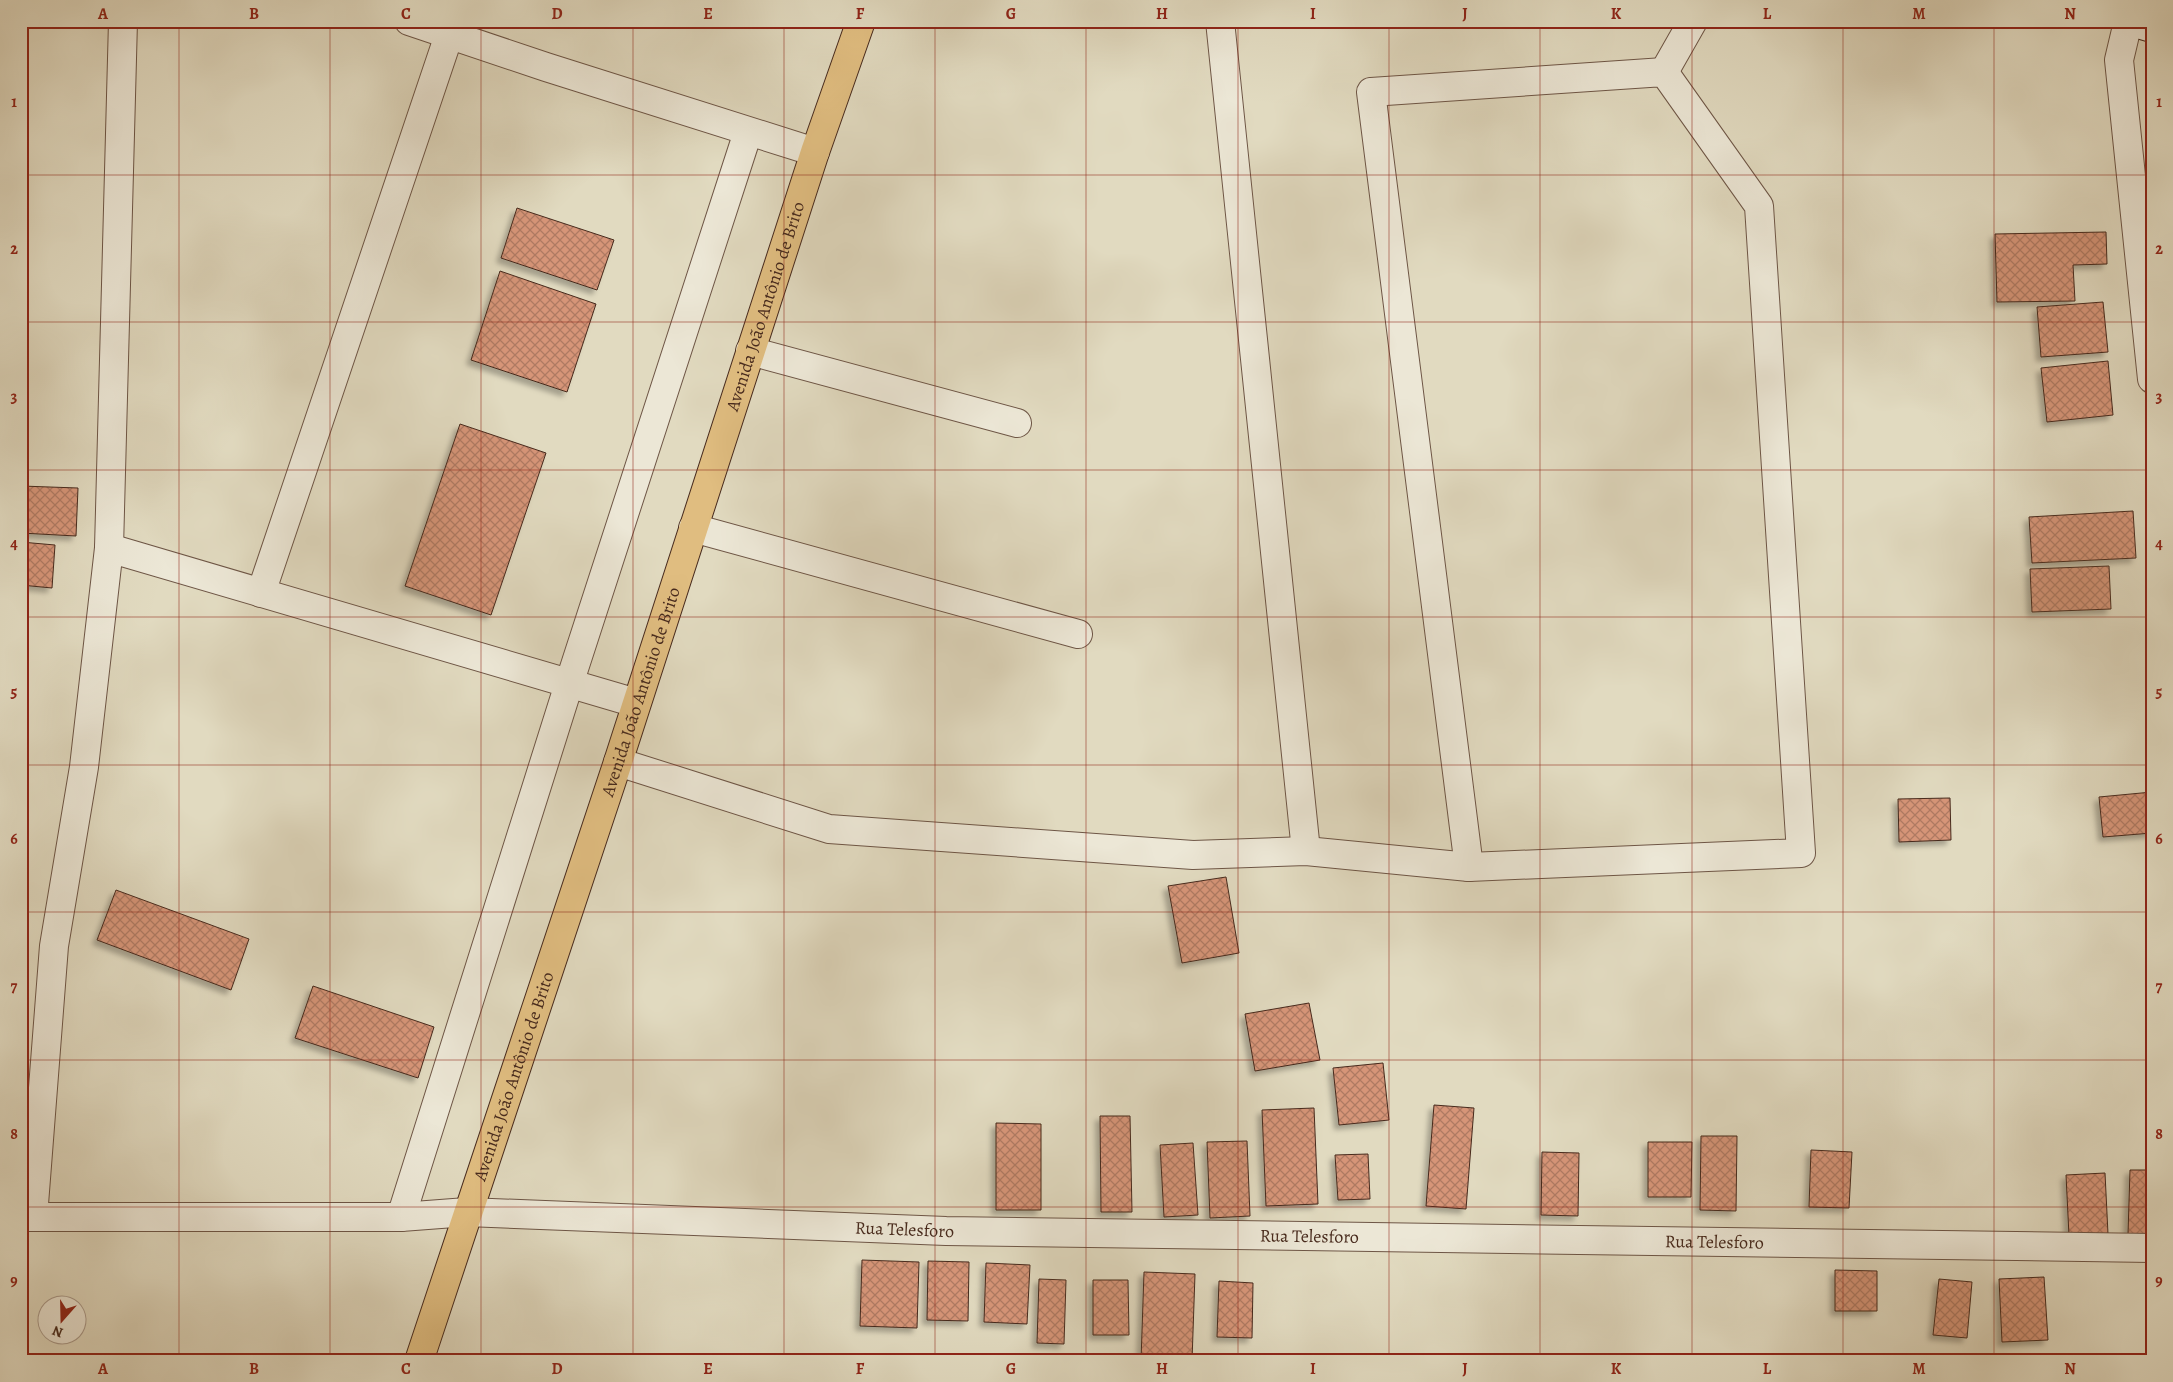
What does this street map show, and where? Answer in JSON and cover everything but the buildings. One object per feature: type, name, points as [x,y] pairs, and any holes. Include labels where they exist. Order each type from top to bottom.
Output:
[{"type":"main road","name":"Avenida João Antônio de Brito","points":[[419,1361],[618,762],[815,152],[861,21]]},
{"type":"street","points":[[27,1217],[54,946],[84,767],[109,548],[123,21]]},
{"type":"street","points":[[409,21],[748,132],[815,152]]},
{"type":"street","points":[[1220,21],[1306,851]]},
{"type":"street","points":[[1664,72],[1693,21]]},
{"type":"street","points":[[2152,28],[2128,21],[2119,60],[2152,379]]},
{"type":"street","points":[[261,592],[449,35]]},
{"type":"street","points":[[618,762],[829,829],[1193,855],[1306,851],[1469,867],[1801,853],[1759,206],[1664,72]]},
{"type":"street","points":[[1469,867],[1371,92],[1664,72]]},
{"type":"street","points":[[401,1217],[569,684],[748,132]]},
{"type":"street","points":[[750,351],[1017,423]]},
{"type":"street","points":[[693,528],[1078,634]]},
{"type":"street","points":[[109,548],[636,703]]},
{"type":"street","name":"Rua Telesforo","points":[[27,1217],[401,1217],[467,1212],[946,1231],[2152,1248]]}]
